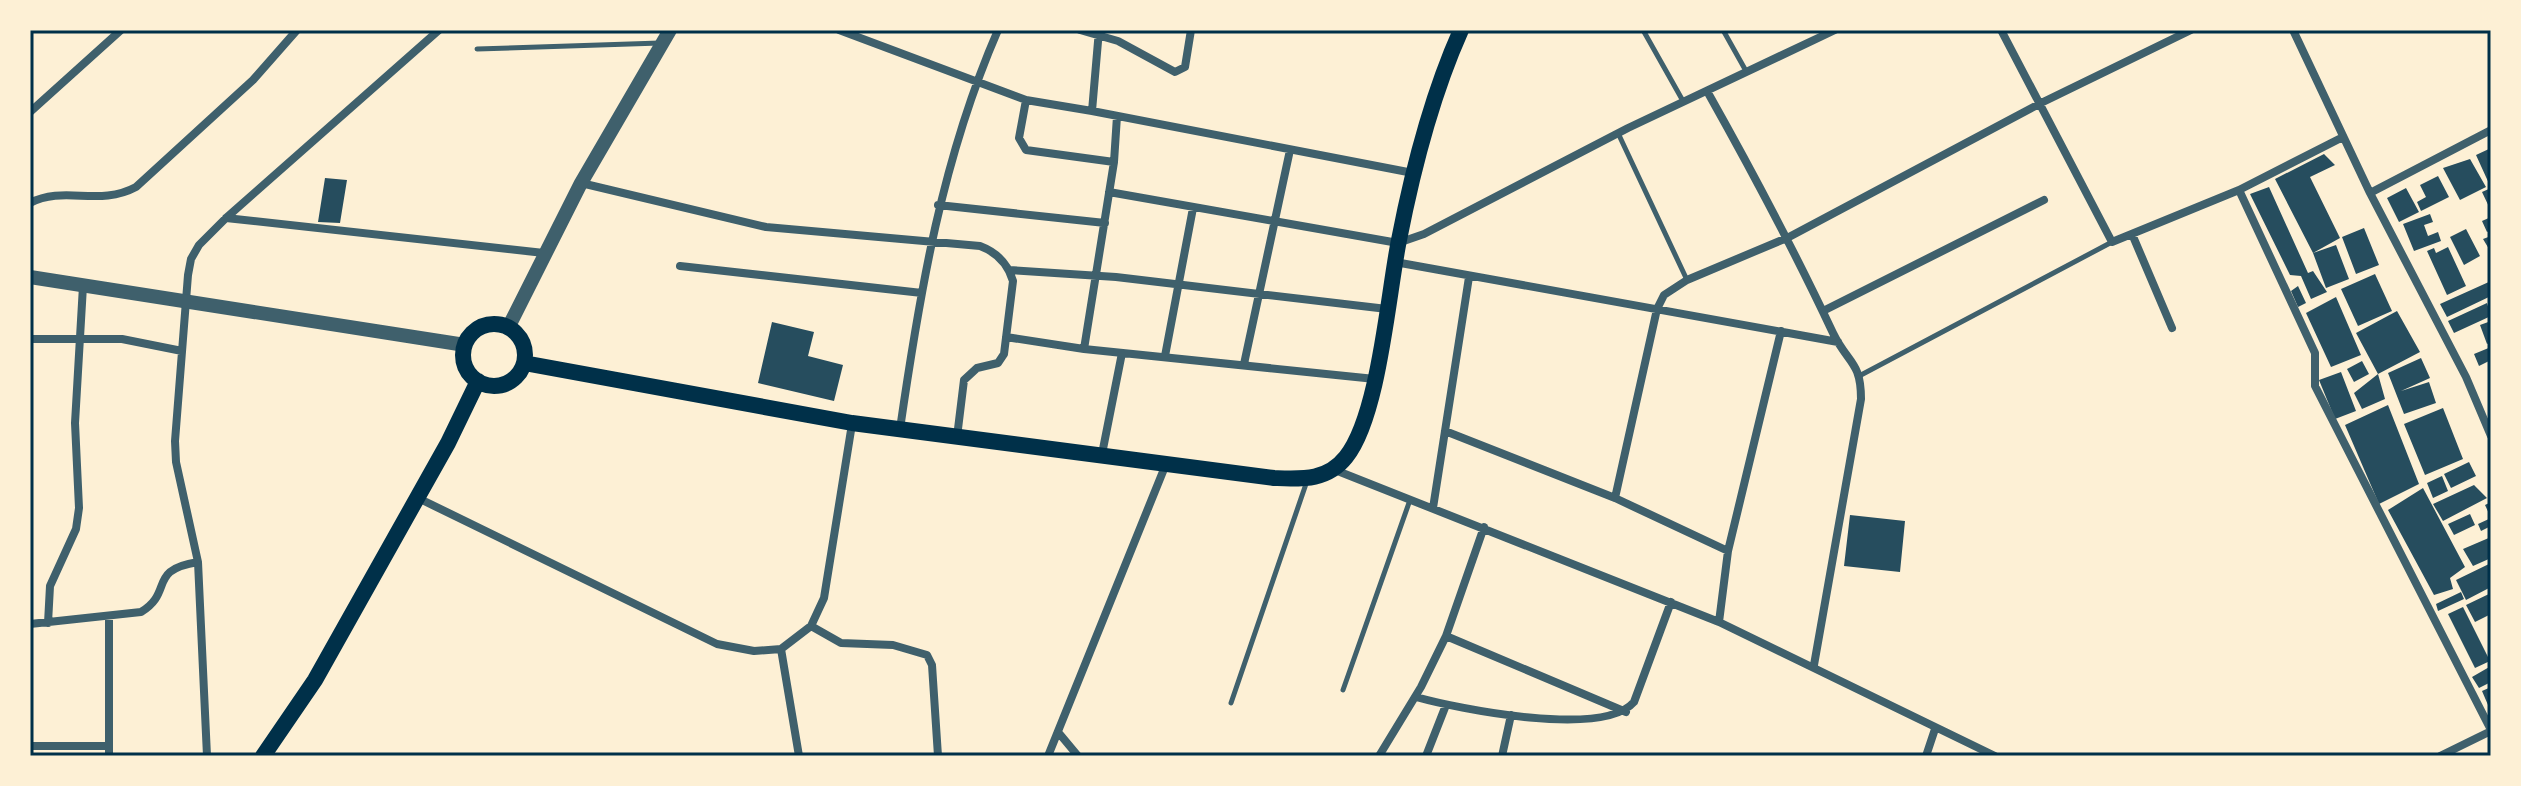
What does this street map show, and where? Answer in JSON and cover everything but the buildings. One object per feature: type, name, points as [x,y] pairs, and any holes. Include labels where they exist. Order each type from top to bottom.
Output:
[{"type":"main road","points":[[524,363],[852,423],[1307,480],[1335,470],[1355,443],[1375,379],[1413,173],[1430,109],[1461,30]]},
{"type":"main road","points":[[488,325],[508,328],[520,338],[525,349],[524,363],[516,378],[493,386],[478,381],[467,370],[465,345],[477,329],[488,325]]},
{"type":"main road","points":[[263,756],[314,682],[418,498],[478,381]]},
{"type":"street","points":[[30,112],[121,30]]},
{"type":"street","points":[[30,203],[45,196],[119,196],[136,187],[253,80],[297,30]]},
{"type":"street","points":[[207,756],[198,562],[176,462],[191,259],[226,218],[439,30]]},
{"type":"street","points":[[839,30],[1026,100],[1413,173]]},
{"type":"street","points":[[900,430],[938,205],[976,83],[998,30]]},
{"type":"street","points":[[1080,30],[1118,41],[1169,71],[1181,72],[1185,67],[1191,30]]},
{"type":"street","points":[[1109,192],[1398,243],[1424,234],[1618,133],[1835,30]]},
{"type":"street","points":[[2001,30],[2112,242],[2239,190],[2343,137]]},
{"type":"street","points":[[1615,498],[1657,309],[1664,295],[1687,280],[1789,237],[2041,103],[2191,30]]},
{"type":"street","points":[[2293,30],[2370,193],[2466,377],[2491,436]]},
{"type":"street","points":[[1092,111],[1098,33]]},
{"type":"street","points":[[508,328],[581,183],[666,36]]},
{"type":"street","points":[[1707,91],[1789,237],[1838,342],[1861,375],[1861,399],[1814,665]]},
{"type":"street","points":[[1026,100],[1019,138],[1026,150],[1114,162]]},
{"type":"street","points":[[1084,349],[1114,162],[1117,116]]},
{"type":"street","points":[[2370,193],[2491,130]]},
{"type":"street","points":[[1244,364],[1290,150]]},
{"type":"street","points":[[581,183],[766,227],[980,246],[992,251],[1009,270],[1013,281],[1004,354],[998,363],[977,368],[964,380],[957,437]]},
{"type":"street","points":[[2239,190],[2315,353],[2315,386],[2491,730],[2440,756]]},
{"type":"street","points":[[1823,311],[2044,200]]},
{"type":"street","points":[[938,205],[1105,223]]},
{"type":"street","points":[[1165,356],[1193,208]]},
{"type":"street","points":[[226,218],[544,253]]},
{"type":"street","points":[[2132,234],[2172,328]]},
{"type":"street","points":[[1395,262],[1838,342]]},
{"type":"street","points":[[680,266],[922,293]]},
{"type":"street","points":[[1009,270],[1097,276],[1387,309]]},
{"type":"street","points":[[30,277],[465,345]]},
{"type":"street","points":[[1433,508],[1469,277]]},
{"type":"street","points":[[48,623],[50,586],[76,529],[79,508],[75,423],[83,286]]},
{"type":"street","points":[[1719,622],[1728,551],[1781,331]]},
{"type":"street","points":[[30,339],[79,337],[137,341],[182,351]]},
{"type":"street","points":[[1006,337],[1084,349],[1375,379]]},
{"type":"street","points":[[1102,454],[1122,353]]},
{"type":"street","points":[[418,498],[717,644],[754,651],[781,649],[811,626],[824,598],[852,423]]},
{"type":"street","points":[[1445,431],[1615,498],[1728,551]]},
{"type":"street","points":[[1048,756],[1166,464]]},
{"type":"street","points":[[1335,470],[1719,622],[1814,665],[1935,729],[1995,756]]},
{"type":"street","points":[[1379,756],[1416,697],[1446,636],[1484,527]]},
{"type":"street","points":[[30,624],[141,612],[153,605],[166,574],[173,566],[198,562]]},
{"type":"street","points":[[1416,697],[1511,715],[1591,719],[1626,712],[1634,702],[1671,602]]},
{"type":"street","points":[[109,617],[109,756]]},
{"type":"street","points":[[811,626],[841,643],[893,645],[927,655],[932,665],[938,756]]},
{"type":"street","points":[[1446,636],[1626,712]]},
{"type":"street","points":[[781,649],[799,756]]},
{"type":"street","points":[[1426,756],[1446,705]]},
{"type":"street","points":[[1502,756],[1511,715]]},
{"type":"street","points":[[1926,756],[1935,729]]},
{"type":"street","points":[[1058,732],[1078,756]]},
{"type":"street","points":[[30,746],[109,746]]},
{"type":"lane","points":[[1643,30],[1683,101]]},
{"type":"lane","points":[[1723,30],[1747,73]]},
{"type":"lane","points":[[477,49],[666,36]]},
{"type":"lane","points":[[1618,133],[1687,280]]},
{"type":"lane","points":[[1861,375],[2112,242]]},
{"type":"lane","points":[[1231,703],[1307,480]]},
{"type":"lane","points":[[1343,690],[1410,500]]}]
